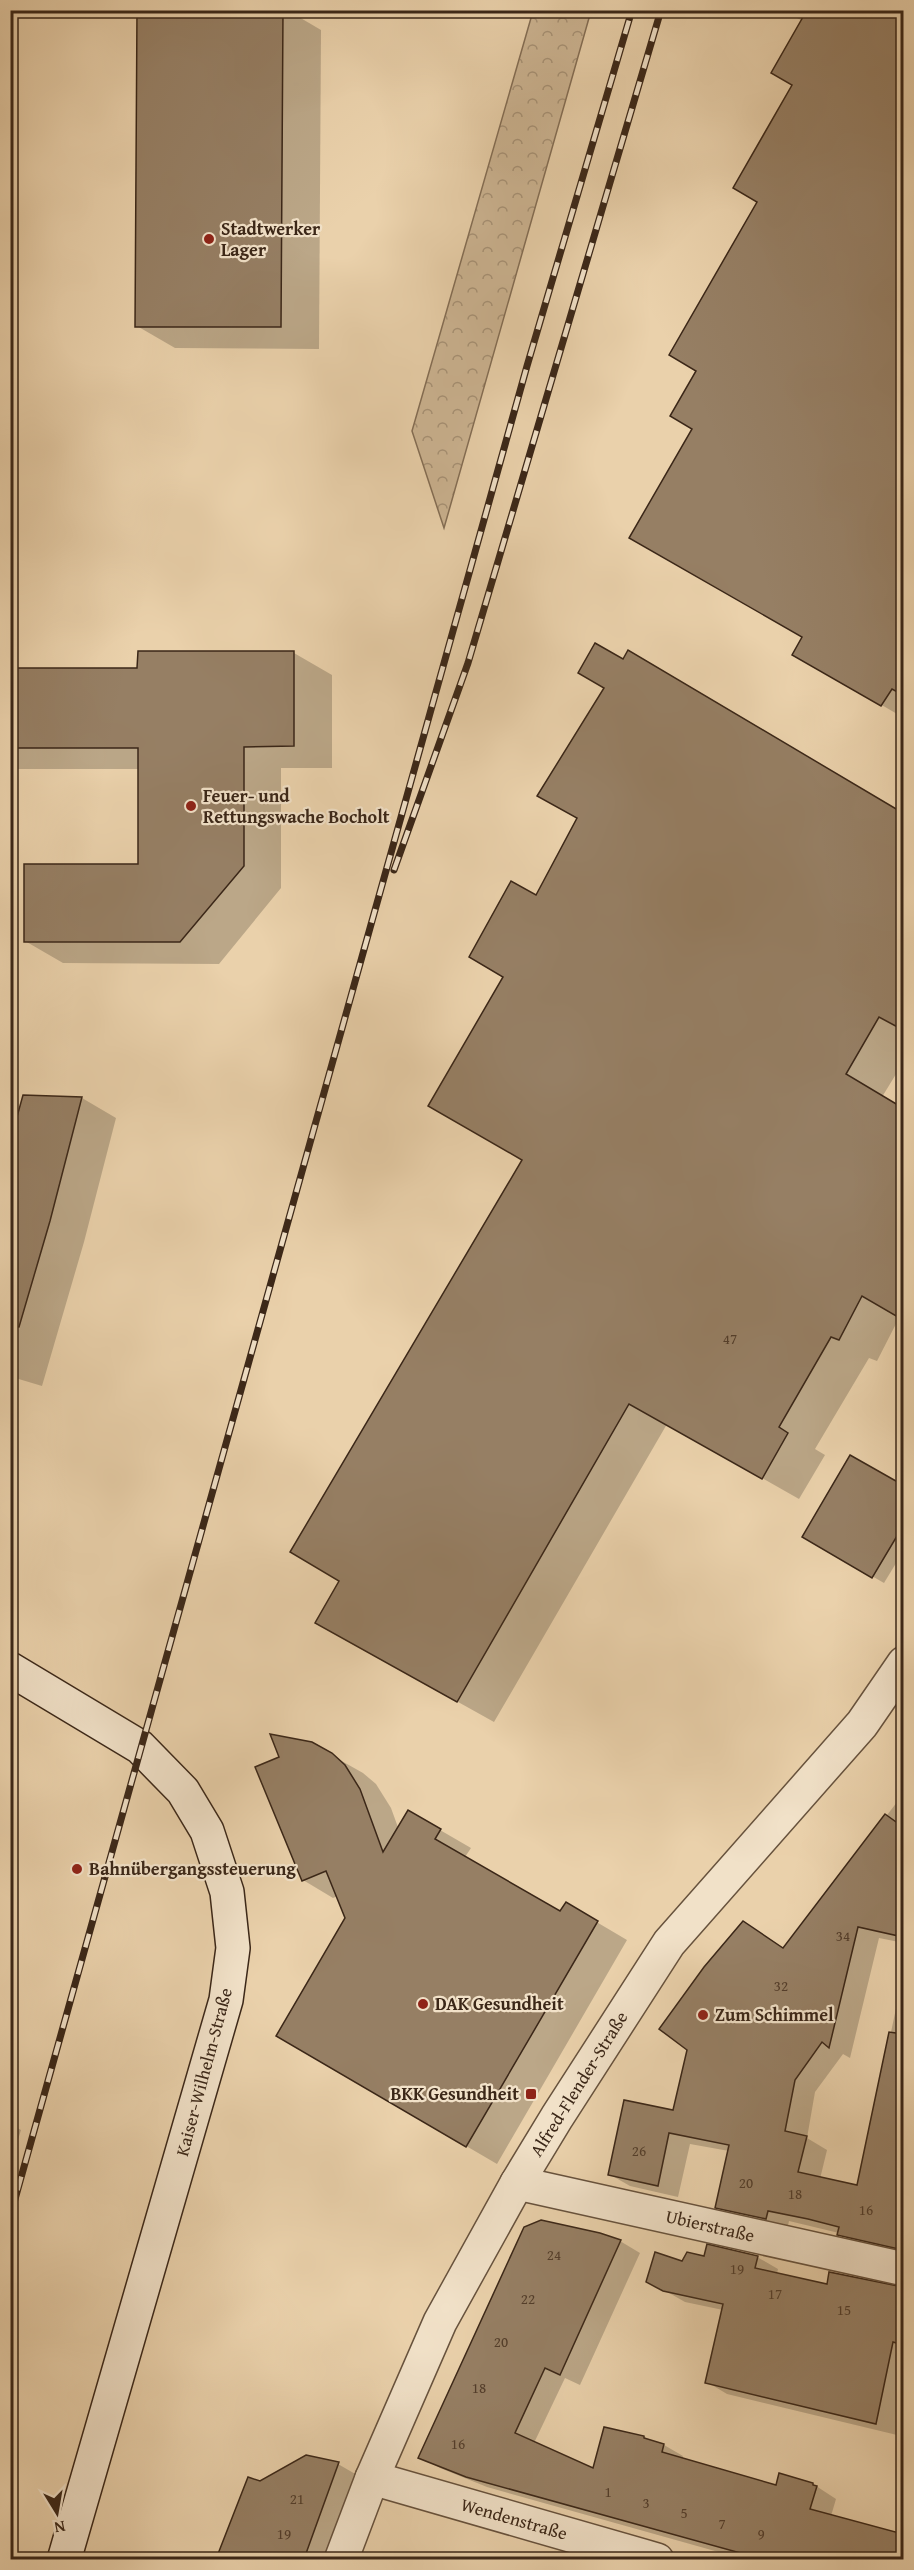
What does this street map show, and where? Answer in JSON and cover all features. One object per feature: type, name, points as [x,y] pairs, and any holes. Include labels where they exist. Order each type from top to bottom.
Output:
[{"type":"street","name":"Alfred-Flender-Straße","points":[[341,2559],[372,2478],[440,2322],[518,2183],[669,1943],[862,1724],[903,1663]]},
{"type":"street","name":"Kaiser-Wilhelm-Straße","points":[[10,1669],[140,1747],[183,1791],[207,1831],[227,1892],[233,1948],[226,2000],[64,2559]]},
{"type":"street","name":"Ubierstraße","points":[[518,2183],[903,2269]]},
{"type":"street","name":"Wendenstraße","points":[[372,2478],[657,2559]]},
{"type":"green space","points":[[533,11],[591,11],[444,528],[412,431]]},
{"type":"building","name":"Stadtwerker Lager","points":[[137,10],[283,10],[281,327],[135,327]]},
{"type":"building","points":[[807,10],[903,10],[903,695],[892,689],[881,706],[792,655],[802,637],[629,538],[692,429],[670,416],[696,371],[669,355],[757,202],[733,188],[792,85],[771,73]]},
{"type":"building","points":[[595,643],[623,659],[628,650],[903,813],[903,1030],[879,1017],[846,1074],[903,1108],[903,1320],[862,1296],[839,1340],[831,1337],[779,1427],[788,1433],[762,1479],[629,1404],[457,1702],[315,1623],[339,1581],[290,1552],[522,1160],[428,1106],[503,977],[469,957],[511,881],[536,895],[577,818],[537,796],[604,688],[578,673]]},
{"type":"building","name":"Feuer- und Rettungswache Bocholt","points":[[138,651],[294,651],[294,746],[244,747],[244,866],[180,942],[24,942],[24,864],[138,864],[138,748],[10,748],[10,668],[137,668]]},
{"type":"building","points":[[23,1095],[82,1097],[50,1221],[19,1327],[10,1326],[10,1142]]},
{"type":"building","points":[[850,1455],[903,1485],[903,1526],[872,1578],[802,1537]]},
{"type":"building","name":"DAK Gesundheit","points":[[270,1734],[312,1742],[332,1753],[345,1765],[360,1789],[383,1852],[408,1810],[441,1829],[435,1839],[560,1911],[566,1902],[598,1921],[466,2147],[276,2036],[345,1918],[326,1871],[302,1881],[255,1767],[279,1757]]},
{"type":"building","points":[[885,1814],[903,1827],[903,1937],[858,1927],[829,2048],[822,2042],[795,2080],[785,2131],[807,2136],[798,2172],[857,2185],[889,2032],[903,2034],[903,2250],[837,2235],[839,2227],[808,2219],[768,2211],[766,2219],[715,2208],[729,2145],[669,2133],[658,2186],[608,2175],[624,2100],[673,2110],[687,2050],[659,2029],[704,1967],[743,1921],[783,1948]]},
{"type":"building","points":[[541,2220],[621,2240],[560,2375],[545,2368],[515,2433],[593,2468],[604,2427],[644,2436],[644,2438],[664,2444],[662,2452],[776,2485],[779,2473],[813,2483],[817,2486],[810,2509],[903,2534],[903,2559],[762,2559],[466,2477],[418,2458],[524,2227]]},
{"type":"building","points":[[707,2244],[758,2256],[755,2268],[827,2284],[829,2272],[903,2287],[903,2345],[893,2342],[876,2424],[705,2383],[723,2304],[663,2291],[646,2282],[655,2252],[682,2261],[687,2252],[704,2256]]},
{"type":"building","points":[[306,2455],[339,2462],[304,2559],[216,2559],[248,2477],[260,2481]]},
{"type":"railway","points":[[10,2217],[527,366],[632,10]]},
{"type":"railway","points":[[394,870],[468,663],[661,10]]},
{"type":"place","name":"Stadtwerker Lager","points":[[209,239]]},
{"type":"place","name":"Feuer- und Rettungswache Bocholt","points":[[191,806]]},
{"type":"place","name":"Bahnübergangssteuerung","points":[[77,1869]]},
{"type":"place","name":"DAK Gesundheit","points":[[423,2004]]},
{"type":"place","name":"Zum Schimmel","points":[[703,2015]]},
{"type":"place","name":"BKK Gesundheit","points":[[531,2094]]}]
